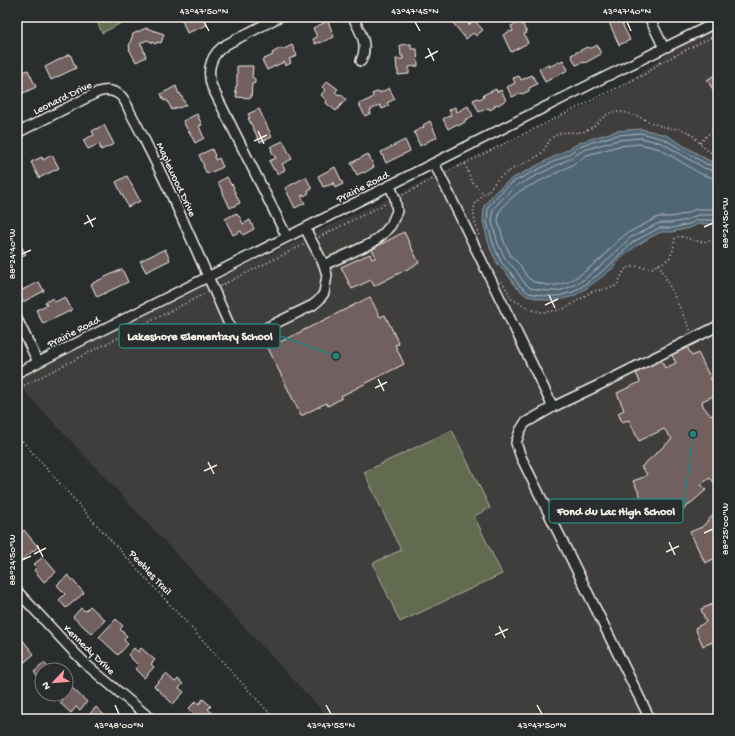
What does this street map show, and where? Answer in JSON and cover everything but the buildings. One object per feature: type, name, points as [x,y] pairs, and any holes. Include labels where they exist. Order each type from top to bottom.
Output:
[{"type":"street","points":[[278,17],[219,50],[212,59],[209,68],[210,82],[287,237]]},
{"type":"street","points":[[353,17],[363,37],[365,45],[365,52],[361,61]]},
{"type":"street","points":[[649,17],[664,48]]},
{"type":"street","name":"Prairie Road","points":[[17,373],[711,25],[718,19]]},
{"type":"street","name":"Leonard Drive","points":[[17,133],[103,90],[110,90],[118,94]]},
{"type":"street","name":"Maplewood Drive","points":[[118,94],[125,101],[155,161],[237,342],[313,305],[319,300],[324,292],[327,275],[324,265]]},
{"type":"street","points":[[434,163],[553,407]]},
{"type":"street","points":[[305,228],[324,265],[372,243],[391,225],[398,211],[390,186]]},
{"type":"street","points":[[17,319],[38,362]]},
{"type":"street","points":[[650,719],[524,463],[516,443],[525,422],[718,326]]},
{"type":"street","name":"Kennedy Drive","points":[[17,592],[88,666],[151,719]]},
{"type":"path","points":[[17,389],[395,198],[645,74],[660,62],[718,34]]},
{"type":"path","points":[[654,53],[660,62]]},
{"type":"path","points":[[481,239],[475,221],[474,209],[476,202],[499,177],[540,155],[552,137],[568,132],[580,133],[588,130],[609,113],[622,112],[662,126],[682,130],[689,133],[709,152],[718,156]]},
{"type":"path","points":[[700,143],[716,126]]},
{"type":"path","points":[[464,164],[472,182],[484,194]]},
{"type":"path","points":[[501,280],[512,299],[532,310],[542,312],[554,311],[566,308],[591,292],[614,288],[627,268],[635,266],[652,268],[659,264],[668,258],[673,250],[675,238],[680,236],[704,242],[711,242],[718,238]]},
{"type":"path","points":[[659,264],[694,338]]},
{"type":"path","name":"Peebles Trail","points":[[17,435],[275,719]]},
{"type":"shaded area","points":[[718,18],[718,719],[330,719],[17,383],[17,373],[609,94],[716,21]]},
{"type":"green space","points":[[95,17],[133,17],[102,33]]},
{"type":"green space","points":[[452,430],[490,508],[474,516],[502,574],[400,622],[373,563],[401,550],[364,472]]},
{"type":"water","points":[[642,129],[666,135],[708,160],[718,164],[718,224],[698,224],[690,228],[672,232],[661,232],[649,238],[623,256],[613,268],[603,276],[574,296],[559,300],[546,300],[527,296],[516,287],[508,275],[498,265],[490,248],[483,222],[484,206],[495,192],[511,179],[581,142],[616,131]]},
{"type":"waterway","points":[[17,21],[29,17]]},
{"type":"place","name":"Lakeshore Elementary School","points":[[336,356]]},
{"type":"place","name":"Fond du Lac High School","points":[[693,434]]}]
